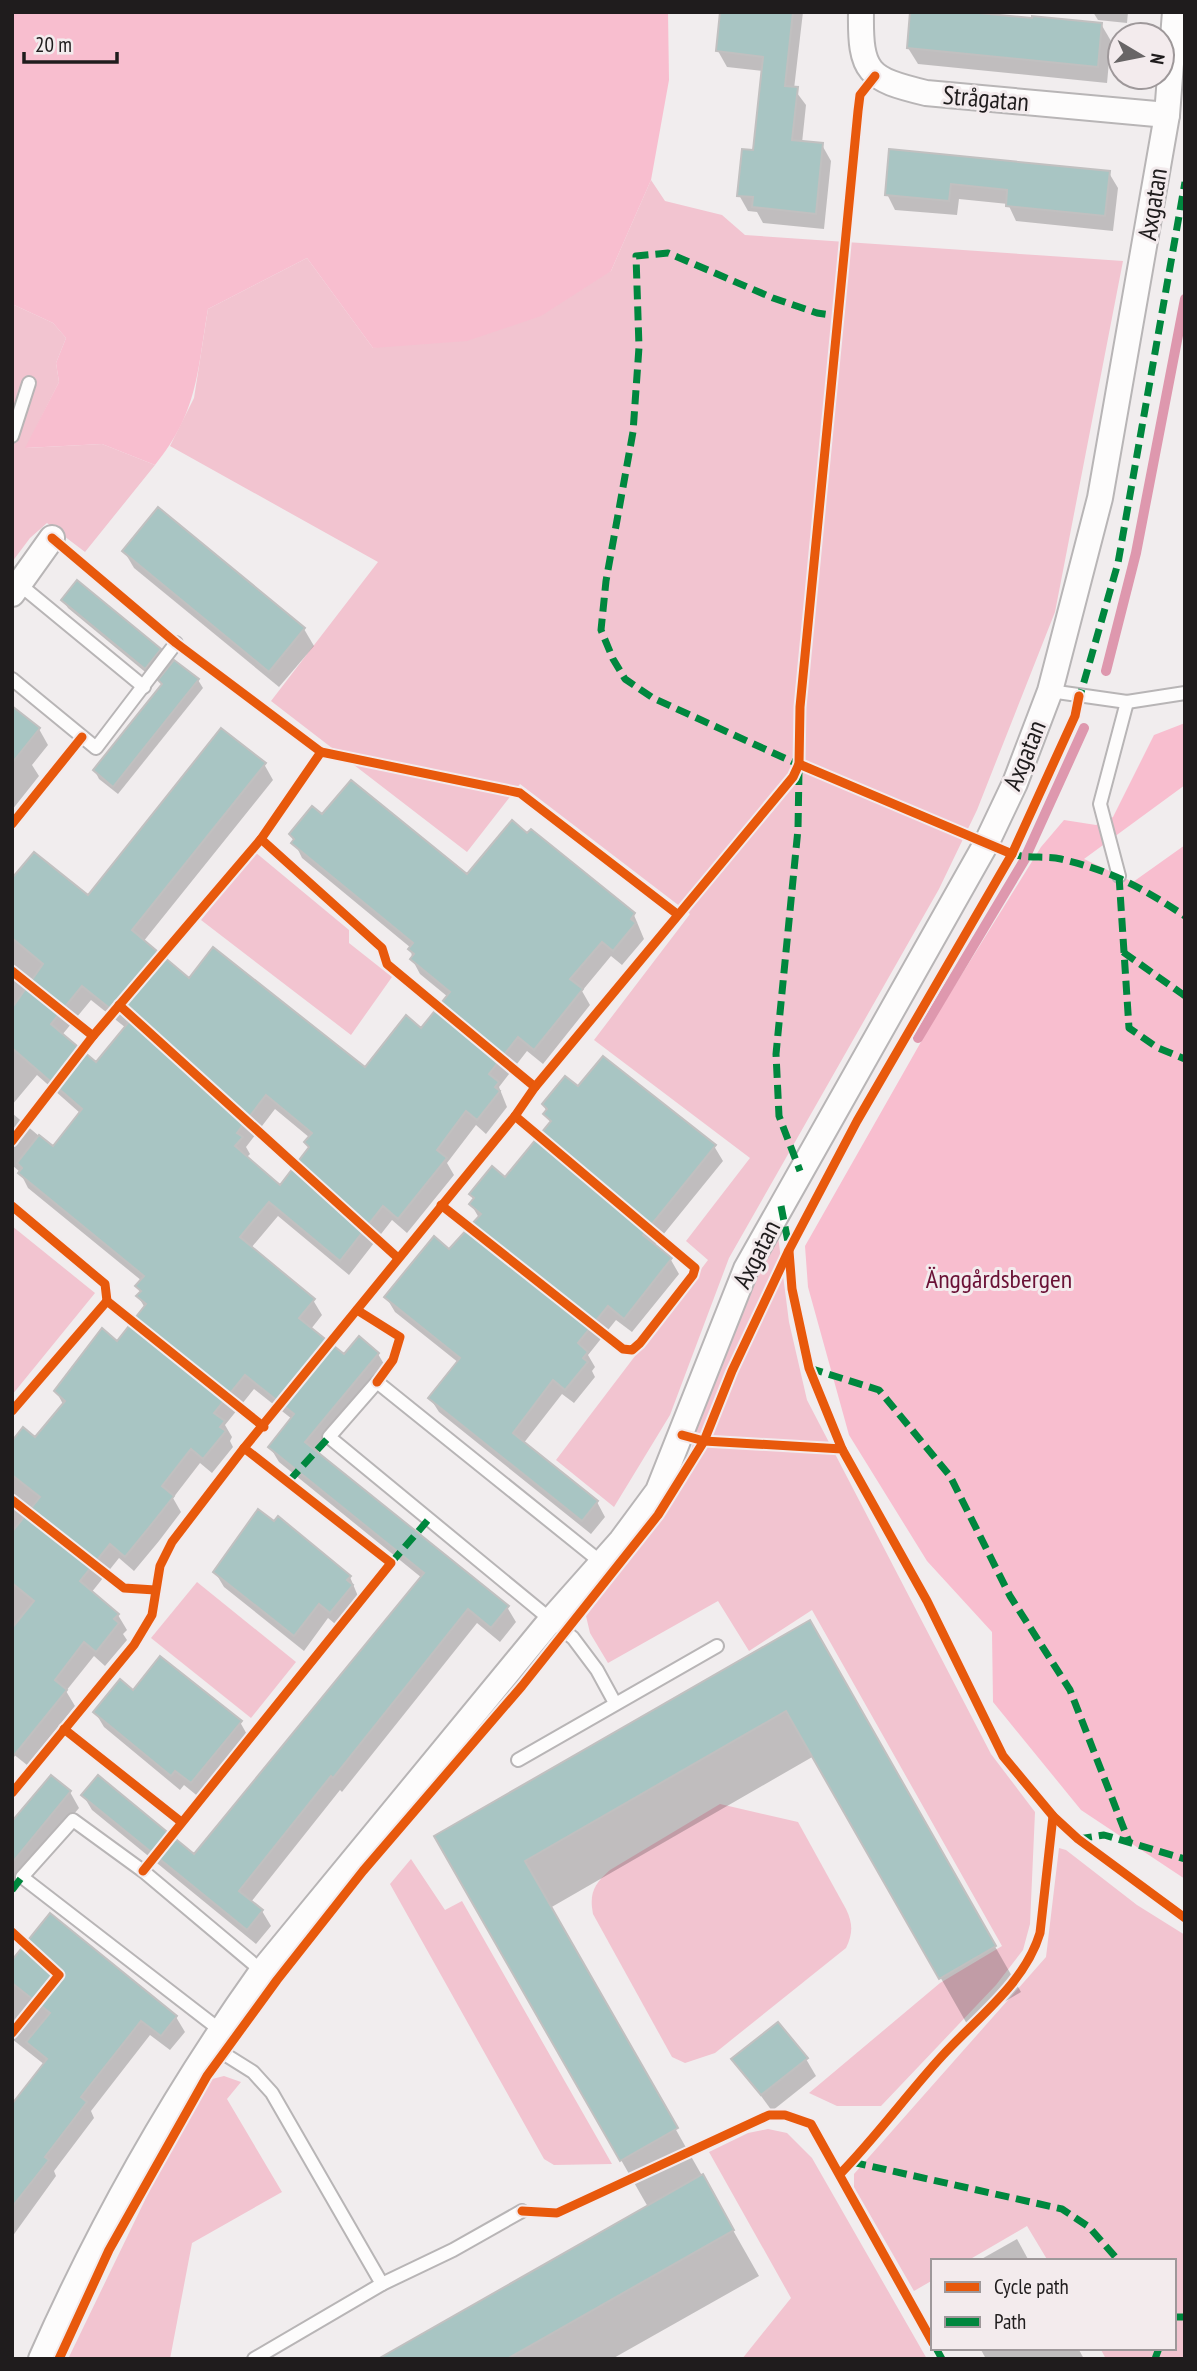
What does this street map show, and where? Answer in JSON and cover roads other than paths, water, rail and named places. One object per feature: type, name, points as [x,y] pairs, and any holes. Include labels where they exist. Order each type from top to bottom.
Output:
[{"type":"street","name":"Strågatan","points":[[861,12],[861,44],[866,64],[875,76],[895,86],[926,93],[1167,114]]},
{"type":"street","name":"Axgatan","points":[[41,2359],[93,2245],[146,2147],[215,2037],[262,1970],[550,1621],[643,1514],[663,1481],[746,1269],[986,842],[1015,782],[1050,691],[1100,498],[1167,114],[1175,12]]},
{"type":"street","points":[[16,589],[52,538]]},
{"type":"lane","points":[[12,436],[29,383]]},
{"type":"lane","points":[[16,589],[144,687]]},
{"type":"lane","points":[[12,679],[96,748],[176,643]]},
{"type":"lane","points":[[1050,691],[1127,702],[1185,693]]},
{"type":"lane","points":[[1119,876],[1100,804],[1127,702]]},
{"type":"lane","points":[[602,1563],[377,1382],[329,1437],[573,1638],[597,1670],[615,1703]]},
{"type":"lane","points":[[518,1760],[717,1646]]},
{"type":"lane","points":[[262,1970],[143,1871],[73,1820],[22,1877],[215,2037],[272,2093],[382,2284]]},
{"type":"lane","points":[[254,2359],[382,2284],[453,2250],[522,2211]]},
{"type":"waterway","points":[[1106,671],[1136,553],[1185,299]]},
{"type":"waterway","points":[[1025,858],[1084,728]]},
{"type":"waterway","points":[[918,1038],[1025,859]]},
{"type":"park label","name":"Änggårdsbergen","points":[[999,1278]]}]
